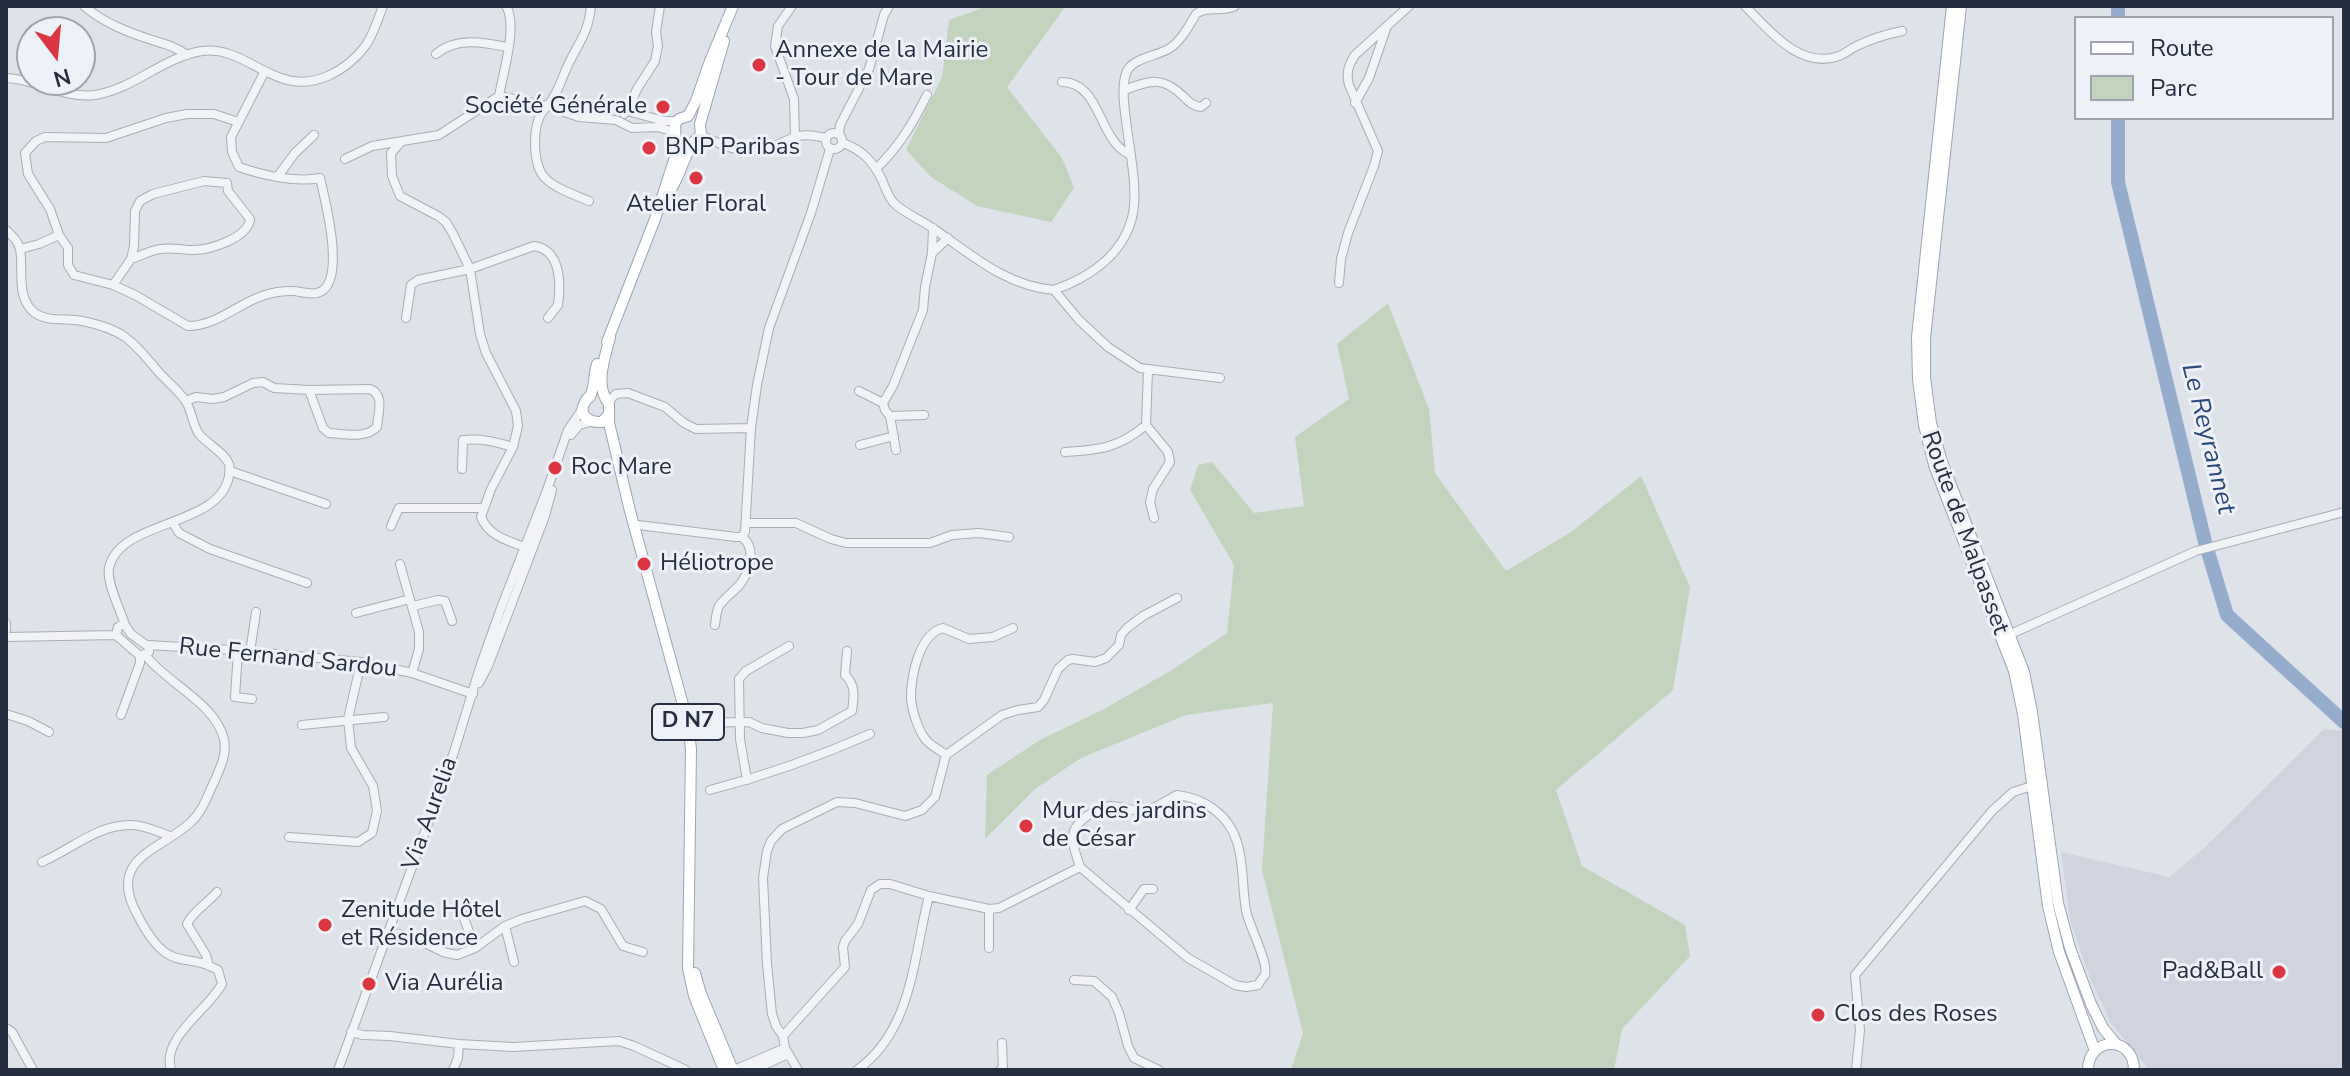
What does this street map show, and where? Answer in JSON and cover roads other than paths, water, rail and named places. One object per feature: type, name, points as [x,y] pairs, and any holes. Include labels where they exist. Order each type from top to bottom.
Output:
[{"type":"main road","name":"Route de Malpasset","points":[[1952,6],[1917,337],[1924,425],[1934,465],[2024,672],[2049,847],[2070,948],[2103,1028],[2116,1044],[2131,1054],[2134,1070]]},
{"type":"main road","name":"Route de Malpasset","points":[[1961,6],[1925,338],[1925,378],[1931,423],[1942,462],[2006,636],[2020,700],[2048,906],[2059,952],[2095,1051]]},
{"type":"main road","points":[[610,337],[602,370],[609,414],[602,422],[593,422],[583,414],[583,408],[590,397],[596,368],[655,219],[676,154],[679,127],[696,101],[732,10]]},
{"type":"main road","points":[[679,127],[682,143],[691,144],[698,140],[732,10]]},
{"type":"main road","points":[[679,127],[693,117],[701,129]]},
{"type":"main road","points":[[655,219],[691,144]]},
{"type":"main road","points":[[590,397],[606,400]]},
{"type":"main road","name":"D N7","points":[[609,414],[633,526],[688,723],[691,749],[688,968],[691,985],[710,1035],[728,1070]]},
{"type":"main road","name":"D N7","points":[[593,422],[605,437],[630,511]]},
{"type":"main road","name":"D N7","points":[[689,940],[701,994],[728,1070]]},
{"type":"main road","points":[[2088,1070],[2090,1057],[2095,1051],[2101,1046],[2116,1044]]},
{"type":"street","points":[[84,6],[100,20],[176,47],[187,55]]},
{"type":"street","points":[[6,78],[35,82],[65,94],[95,95],[130,84],[187,55],[219,51],[242,58],[283,79],[315,81],[329,76],[356,57],[367,43],[383,6]]},
{"type":"street","points":[[499,96],[512,25],[506,6]]},
{"type":"street","points":[[589,201],[544,177],[536,162],[535,149],[539,118],[583,39],[589,25],[591,6]]},
{"type":"street","points":[[616,120],[627,111],[655,61],[660,6]]},
{"type":"street","points":[[792,6],[778,26],[775,46],[794,99],[795,136]]},
{"type":"street","points":[[830,149],[838,149],[840,125],[869,69],[889,6]]},
{"type":"street","points":[[701,129],[740,151],[759,151],[803,134],[826,138],[832,133],[869,159],[894,203],[986,266],[1013,280],[1054,290],[1100,268],[1119,245],[1132,219],[1134,203],[1124,108],[1125,74],[1129,66],[1173,46],[1200,10],[1228,10],[1235,6]]},
{"type":"street","points":[[1339,283],[1348,233],[1378,151],[1349,85],[1349,64],[1409,6]]},
{"type":"street","points":[[1745,6],[1785,44],[1802,55],[1820,59],[1838,56],[1857,45],[1902,31]]},
{"type":"street","points":[[1355,103],[1369,78],[1387,26]]},
{"type":"street","points":[[436,54],[446,46],[471,42],[507,47]]},
{"type":"street","points":[[239,167],[232,152],[231,137],[265,71]]},
{"type":"street","points":[[1125,90],[1147,81],[1161,82],[1175,88],[1195,107],[1206,103]]},
{"type":"street","points":[[1062,82],[1080,85],[1087,92],[1117,145],[1129,154]]},
{"type":"street","points":[[876,169],[909,131],[927,95]]},
{"type":"street","points":[[345,159],[372,146],[439,135],[499,96],[547,106],[579,117],[616,120],[632,128],[679,127]]},
{"type":"street","points":[[627,111],[679,127]]},
{"type":"street","points":[[238,122],[214,114],[187,114],[106,138],[45,137],[36,141],[25,153],[25,164],[68,248],[68,265],[74,275],[113,285],[188,326],[213,320],[261,296],[292,291],[315,294],[331,281],[329,216],[320,178],[306,181],[239,167]]},
{"type":"street","points":[[278,176],[295,153],[314,135]]},
{"type":"street","points":[[742,537],[746,523],[751,428],[769,328],[811,213],[830,149],[826,138]]},
{"type":"street","points":[[391,153],[402,141]]},
{"type":"street","points":[[384,144],[391,153],[392,176],[400,196],[430,210],[446,222],[470,269],[480,334],[486,353],[516,411],[518,426],[513,447],[481,517],[494,535],[529,548]]},
{"type":"street","points":[[131,259],[161,249],[194,250],[243,233],[250,219],[228,191],[227,183],[239,167]]},
{"type":"street","points":[[113,285],[131,259],[135,211],[140,201],[153,194],[204,181],[227,183]]},
{"type":"street","points":[[896,450],[890,416],[883,403],[893,386],[923,310],[933,228]]},
{"type":"street","points":[[6,230],[20,249],[22,288],[36,314],[111,328],[130,339],[186,401],[199,433],[228,463],[230,471],[227,486],[212,503],[195,514],[155,527],[135,538],[112,559],[108,571],[125,625],[131,634],[169,680],[214,717],[224,741],[223,760],[198,815],[187,826],[145,852],[133,867],[128,885],[132,905],[147,933],[166,954],[218,970],[222,984],[215,997],[173,1042],[168,1060],[171,1070]]},
{"type":"street","points":[[20,249],[59,235]]},
{"type":"street","points":[[932,253],[948,238]]},
{"type":"street","points":[[406,318],[411,285],[418,280],[470,269],[534,246],[544,247],[552,253],[558,273],[558,305],[548,318]]},
{"type":"street","points":[[1054,290],[1079,320],[1108,347],[1140,368],[1220,378]]},
{"type":"street","points":[[1148,370],[1146,425],[1168,452],[1170,462],[1153,489],[1150,502],[1154,518]]},
{"type":"street","points":[[186,401],[196,397],[224,397],[253,383],[263,382],[274,388],[370,389],[380,396],[377,427],[367,434],[329,433],[323,428],[309,390]]},
{"type":"street","points":[[859,391],[883,403]]},
{"type":"street","points":[[606,400],[616,394],[628,393],[665,407],[696,429],[751,428]]},
{"type":"street","name":"Via Aurelia","points":[[529,548],[568,430],[583,408]]},
{"type":"street","points":[[890,416],[924,415]]},
{"type":"street","name":"Via Aurelia","points":[[338,1070],[473,694],[481,664],[529,548],[567,444],[574,429],[593,422]]},
{"type":"street","points":[[1065,452],[1107,448],[1132,438],[1146,425]]},
{"type":"street","points":[[860,445],[894,436]]},
{"type":"street","points":[[462,469],[463,440],[494,441],[513,447]]},
{"type":"street","points":[[230,471],[326,504]]},
{"type":"street","points":[[391,526],[399,508],[484,508]]},
{"type":"street","points":[[2006,636],[2208,548],[2344,512]]},
{"type":"street","points":[[173,523],[179,533],[210,549],[307,583]]},
{"type":"street","points":[[746,523],[796,523],[846,543],[930,543],[952,535],[979,533],[1009,537]]},
{"type":"street","points":[[633,526],[742,537],[748,542],[752,555],[742,582],[717,610],[715,625]]},
{"type":"street","points":[[400,564],[419,632],[419,649],[412,673]]},
{"type":"street","points":[[798,1070],[772,1014],[763,878],[771,841],[782,829],[837,802],[855,803],[905,816],[922,810],[935,797],[946,755],[1002,715],[1038,707],[1062,665],[1073,659],[1095,662],[1106,658],[1119,645],[1121,635],[1127,628],[1177,598]]},
{"type":"street","points":[[356,613],[438,600],[445,601],[452,621]]},
{"type":"street","points":[[250,652],[256,612]]},
{"type":"street","points":[[6,623],[6,630]]},
{"type":"street","points":[[116,635],[118,627],[125,625]]},
{"type":"street","points":[[946,755],[926,740],[913,710],[914,677],[923,646],[933,632],[943,628],[969,639],[993,637],[1013,628]]},
{"type":"street","points":[[6,637],[116,635],[144,652]]},
{"type":"street","points":[[747,780],[741,755],[739,679],[746,671],[789,646]]},
{"type":"street","points":[[238,651],[235,697],[252,699]]},
{"type":"street","name":"Rue Fernand Sardou","points":[[144,652],[238,651],[361,662],[412,673],[473,694]]},
{"type":"street","points":[[688,723],[749,722],[788,733],[818,730],[852,711],[852,681],[845,675],[847,651]]},
{"type":"street","points":[[121,715],[144,652]]},
{"type":"street","points":[[289,837],[358,842],[372,833],[377,811],[373,786],[351,748],[348,719],[361,662]]},
{"type":"street","points":[[6,714],[49,732]]},
{"type":"street","points":[[302,725],[384,717]]},
{"type":"street","points":[[710,790],[833,750],[870,734]]},
{"type":"street","points":[[1856,1070],[1860,1030],[1855,975],[1992,811],[2013,792],[2032,786]]},
{"type":"street","points":[[1177,795],[1205,803],[1227,823],[1237,841],[1245,910],[1265,961],[1265,975],[1258,985],[1235,985],[1188,958],[1080,867],[1073,832],[1076,824],[1095,811],[1112,806],[1143,811],[1177,795]]},
{"type":"street","points":[[42,862],[86,836],[112,828],[132,825],[170,836]]},
{"type":"street","points":[[783,1036],[845,967],[845,941],[858,924],[871,890],[880,884],[989,909],[999,908],[1080,867]]},
{"type":"street","points":[[1129,910],[1144,889],[1153,889]]},
{"type":"street","points":[[209,966],[206,955],[187,924],[190,917],[217,892]]},
{"type":"street","points":[[857,1070],[881,1048],[894,1030],[911,981],[929,896]]},
{"type":"street","points":[[388,931],[457,955],[475,948],[505,926],[585,901],[601,909],[623,946],[643,952]]},
{"type":"street","points":[[989,909],[989,948]]},
{"type":"street","points":[[461,910],[475,948]]},
{"type":"street","points":[[505,926],[514,962]]},
{"type":"street","points":[[1074,980],[1094,981],[1112,997],[1134,1058],[1159,1070]]},
{"type":"street","points":[[6,1028],[12,1032],[33,1070]]},
{"type":"street","points":[[351,1032],[513,1047],[619,1041],[634,1046],[666,1066],[686,1070]]},
{"type":"street","points":[[1000,1070],[1003,1068],[1002,1043]]},
{"type":"street","points":[[453,1070],[459,1044]]},
{"type":"street","points":[[728,1070],[787,1051]]},
{"type":"street","points":[[753,1070],[787,1051]]},
{"type":"waterway","name":"Le Reyrannet","points":[[2118,6],[2118,16]]},
{"type":"waterway","name":"Le Reyrannet","points":[[2118,120],[2118,182],[2205,542],[2227,615],[2344,722]]},
{"type":"place","name":"Annexe de la Mairie - Tour de Mare","points":[[759,65]]},
{"type":"place","name":"Société Générale","points":[[663,107]]},
{"type":"place","name":"BNP Paribas","points":[[649,148]]},
{"type":"place","name":"Atelier Floral","points":[[696,178]]},
{"type":"place","name":"Roc Mare","points":[[555,468]]},
{"type":"place","name":"Héliotrope","points":[[644,564]]},
{"type":"place","name":"Mur des jardins de César","points":[[1026,826]]},
{"type":"place","name":"Zenitude Hôtel et Résidence","points":[[325,925]]},
{"type":"place","name":"Pad&Ball","points":[[2279,972]]},
{"type":"place","name":"Via Aurélia","points":[[369,984]]},
{"type":"place","name":"Clos des Roses","points":[[1818,1015]]}]
